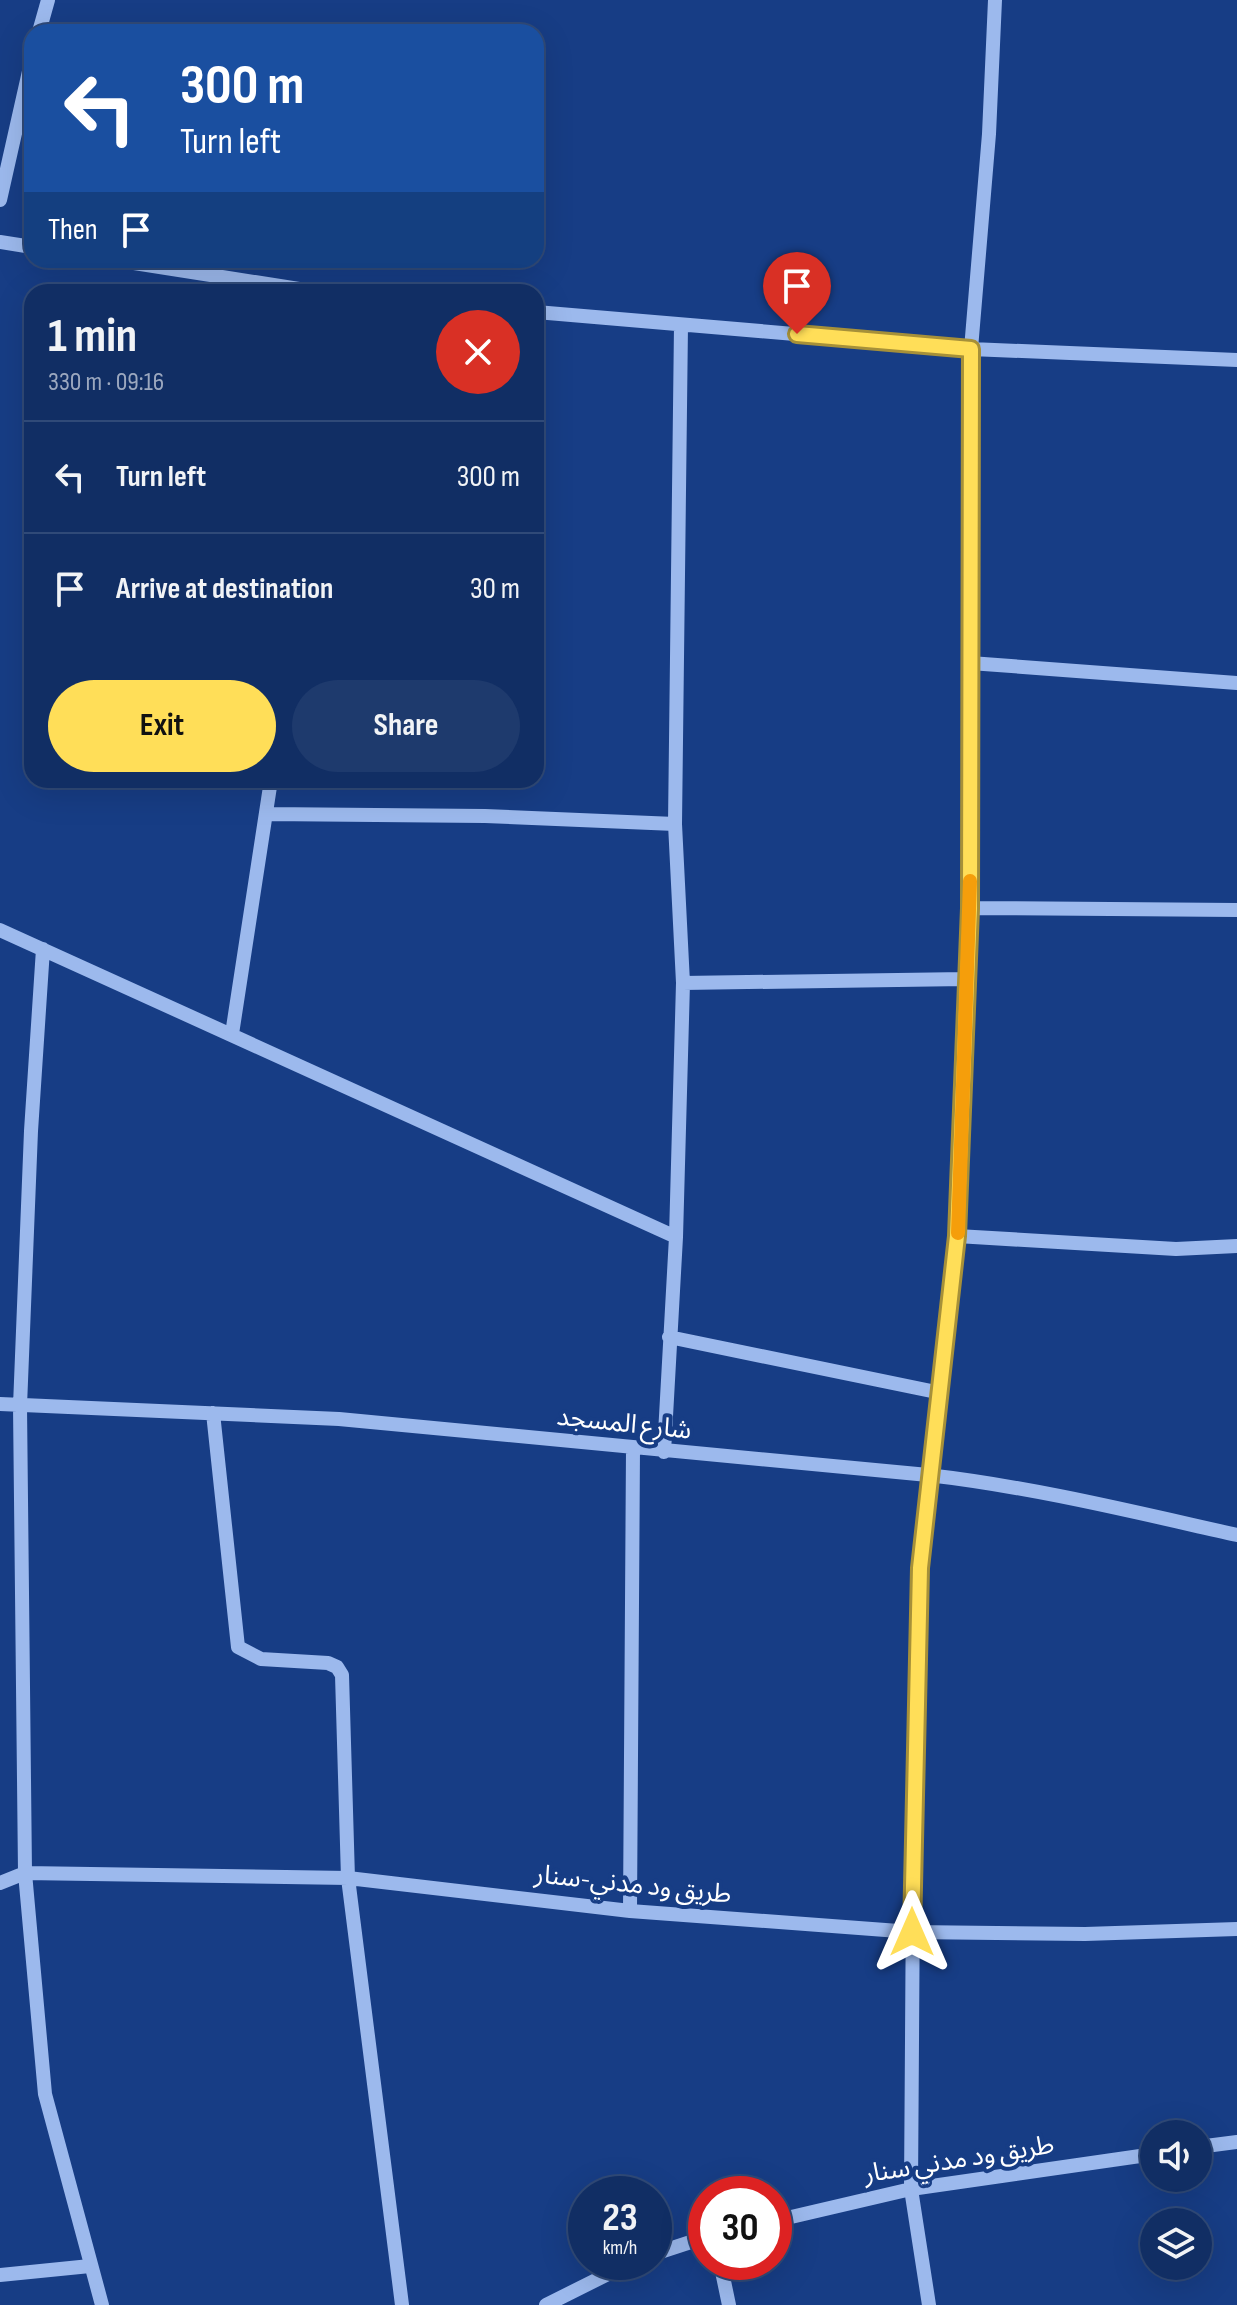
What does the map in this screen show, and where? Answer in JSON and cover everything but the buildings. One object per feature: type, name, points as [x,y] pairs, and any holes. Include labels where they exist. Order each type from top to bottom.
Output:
[{"type":"street","points":[[41,24],[48,0]]},
{"type":"street","points":[[929,2305],[911,2189],[914,1743],[920,1568],[957,1236],[970,908],[971,349],[989,134],[995,0]]},
{"type":"street","points":[[0,200],[24,94]]},
{"type":"street","points":[[0,242],[24,246]]},
{"type":"street","points":[[166,268],[267,284]]},
{"type":"street","points":[[544,313],[971,349],[1237,360]]},
{"type":"street","points":[[664,1452],[676,1237],[683,983],[675,824],[681,325]]},
{"type":"street","points":[[970,663],[1237,683]]},
{"type":"street","points":[[232,1034],[270,788]]},
{"type":"street","points":[[267,814],[485,816],[675,824]]},
{"type":"street","points":[[970,908],[1237,910]]},
{"type":"street","points":[[0,930],[676,1237]]},
{"type":"street","points":[[43,949],[31,1131],[20,1406],[25,1873],[45,2094],[102,2305]]},
{"type":"street","points":[[683,983],[965,979]]},
{"type":"street","points":[[957,1236],[1176,1249],[1237,1246]]},
{"type":"street","points":[[669,1337],[941,1393]]},
{"type":"street","name":"شارع المسجد","points":[[0,1404],[339,1419],[928,1475],[1083,1499],[1237,1535]]},
{"type":"street","points":[[213,1413],[238,1647],[261,1659],[328,1663],[337,1667],[342,1675],[348,1878],[402,2305]]},
{"type":"street","points":[[630,1911],[633,1449]]},
{"type":"street","name":"طريق ود مدني-سنار","points":[[0,1883],[25,1873],[348,1878],[630,1911],[912,1932],[1085,1934],[1237,1929]]},
{"type":"street","points":[[1212,2145],[1237,2142]]},
{"type":"street","name":"طريق ود مدني سنار","points":[[792,2217],[911,2189],[1140,2156]]},
{"type":"street","points":[[0,2275],[90,2266]]},
{"type":"street","points":[[546,2305],[596,2280]]},
{"type":"street","points":[[724,2280],[729,2305]]},
{"type":"slow traffic","points":[[958,1233],[970,881]]},
{"type":"route","points":[[797,334],[971,349],[970,908],[951,1318],[928,1475],[920,1568],[912,1932]]}]
